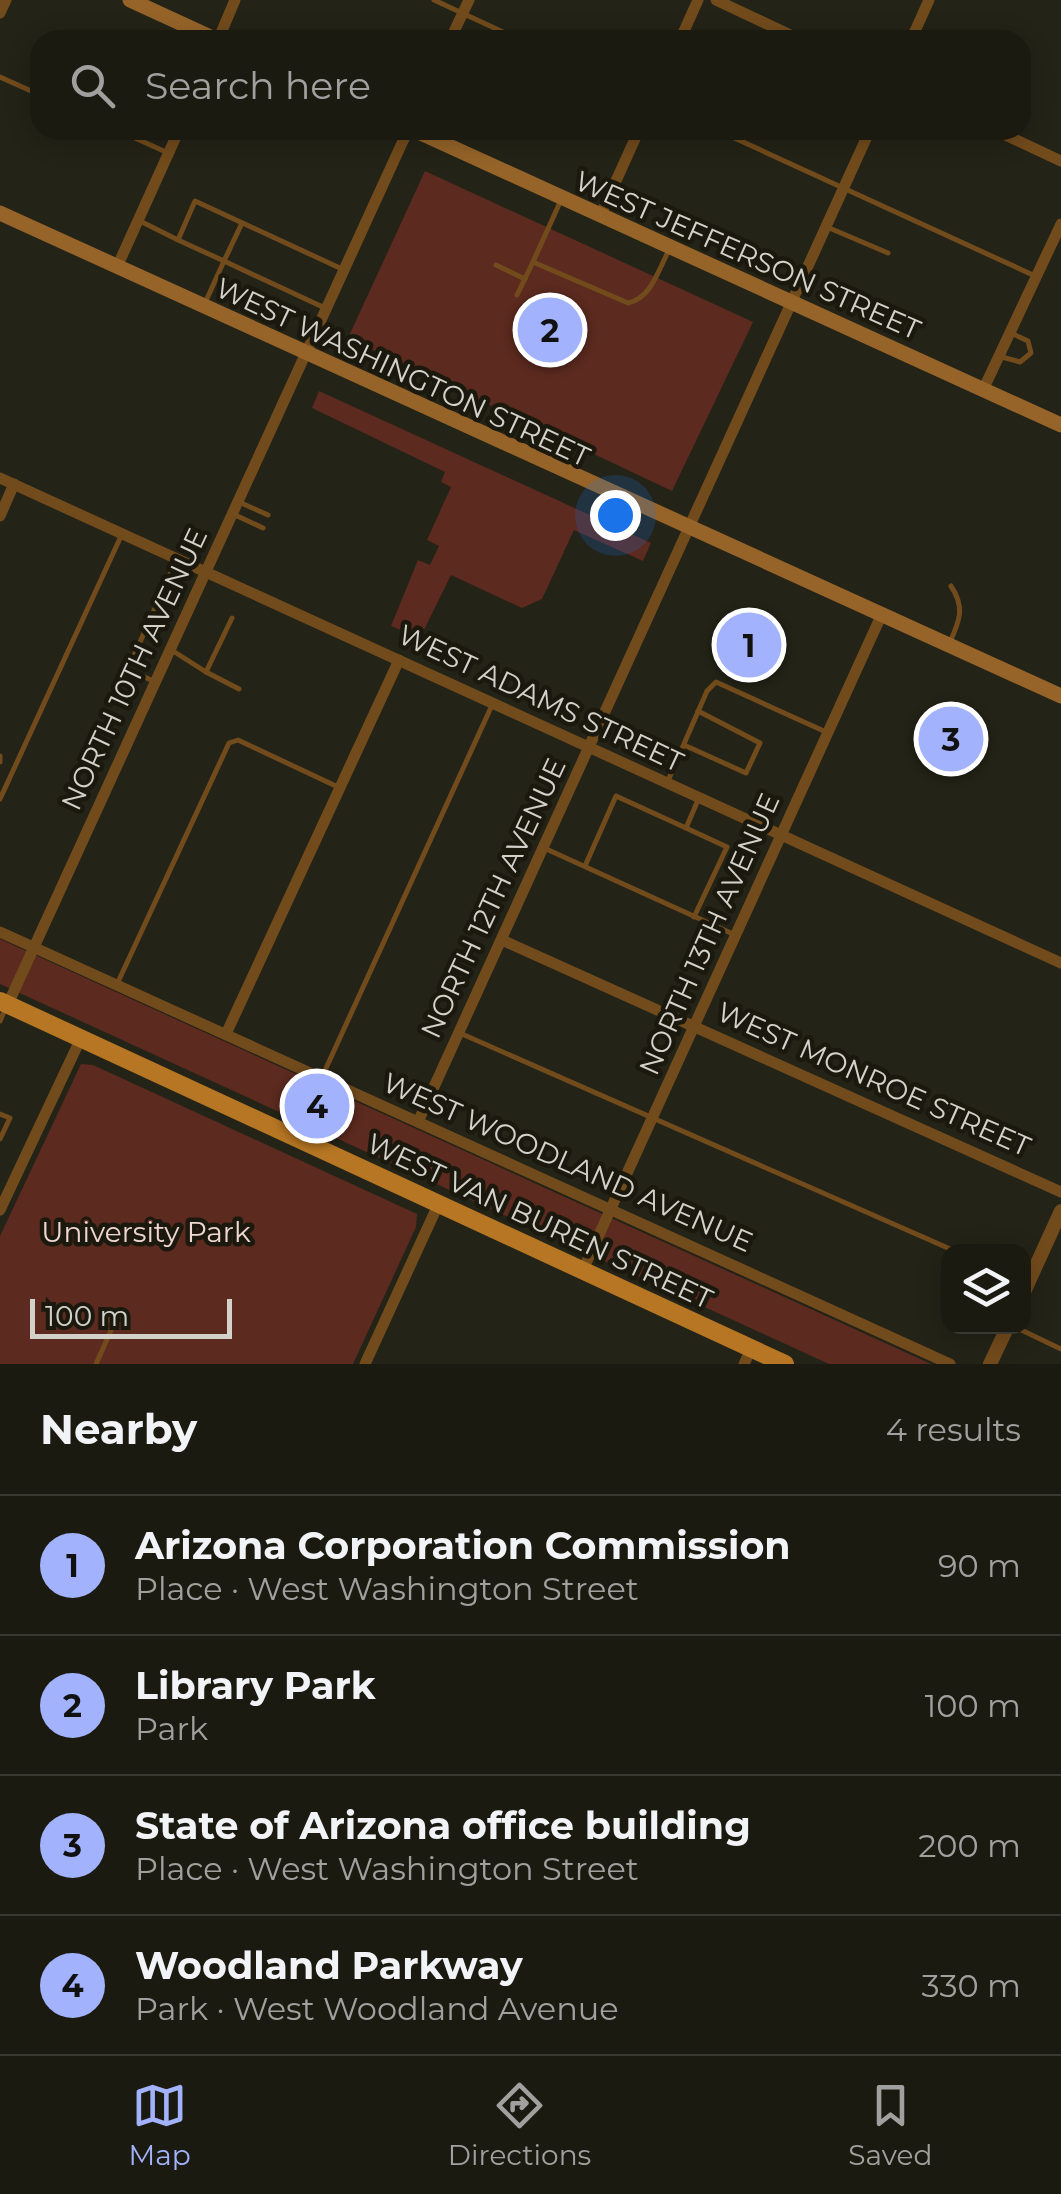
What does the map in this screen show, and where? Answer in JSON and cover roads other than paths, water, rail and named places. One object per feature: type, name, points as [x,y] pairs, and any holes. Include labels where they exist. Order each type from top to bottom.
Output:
[{"type":"main road","points":[[130,0],[196,30]]},
{"type":"main road","name":"WEST JEFFERSON STREET","points":[[433,140],[1061,426]]},
{"type":"main road","name":"WEST WASHINGTON STREET","points":[[0,212],[688,530],[1061,696]]},
{"type":"main road","name":"WEST VAN BUREN STREET","points":[[2,1009],[81,1038],[582,1272],[748,1356],[785,1364]]},
{"type":"street","points":[[0,13],[6,0]]},
{"type":"street","points":[[222,30],[235,0]]},
{"type":"street","points":[[454,30],[468,0]]},
{"type":"street","points":[[684,30],[698,0]]},
{"type":"street","points":[[716,0],[780,30]]},
{"type":"street","points":[[916,30],[930,0]]},
{"type":"street","points":[[118,267],[174,140]]},
{"type":"street","name":"NORTH 10TH AVENUE","points":[[2,1009],[406,140]]},
{"type":"street","points":[[601,214],[634,140]]},
{"type":"street","name":"NORTH 12TH AVENUE","points":[[418,1122],[866,140]]},
{"type":"street","points":[[1017,140],[1061,160]]},
{"type":"street","points":[[984,390],[1061,224]]},
{"type":"street","name":"WEST ADAMS STREET","points":[[0,478],[1061,963]]},
{"type":"street","points":[[0,516],[14,484]]},
{"type":"street","name":"NORTH 13TH AVENUE","points":[[582,1272],[881,616]]},
{"type":"street","points":[[226,1034],[399,660]]},
{"type":"street","name":"WEST WOODLAND AVENUE","points":[[0,932],[950,1364]]},
{"type":"street","name":"WEST MONROE STREET","points":[[502,940],[1061,1192]]},
{"type":"street","points":[[0,1210],[4,1190],[81,1038]]},
{"type":"street","points":[[365,1364],[438,1205]]},
{"type":"street","points":[[1031,1275],[1059,1221]]},
{"type":"street","points":[[990,1364],[1006,1334]]},
{"type":"lane","points":[[434,0],[499,30]]},
{"type":"lane","points":[[0,77],[30,90]]},
{"type":"lane","points":[[139,140],[168,153]]},
{"type":"lane","points":[[739,140],[1036,276]]},
{"type":"lane","points":[[518,296],[562,198]]},
{"type":"lane","points":[[178,240],[196,201],[345,271]]},
{"type":"lane","points":[[138,219],[328,310]]},
{"type":"lane","points":[[203,307],[242,222]]},
{"type":"lane","points":[[827,227],[888,253]]},
{"type":"lane","points":[[533,262],[628,303],[641,299],[649,290],[670,247]]},
{"type":"lane","points":[[496,265],[525,279]]},
{"type":"lane","points":[[999,356],[1020,362],[1032,352],[1028,340],[1010,332]]},
{"type":"lane","points":[[236,508],[268,515]]},
{"type":"lane","points":[[236,508],[262,528]]},
{"type":"lane","points":[[0,799],[122,534]]},
{"type":"lane","points":[[155,682],[128,669],[177,559]]},
{"type":"lane","points":[[948,646],[962,612],[951,586]]},
{"type":"lane","points":[[206,672],[232,618]]},
{"type":"lane","points":[[170,649],[239,688]]},
{"type":"lane","points":[[667,783],[698,712],[716,682],[829,733]]},
{"type":"lane","points":[[322,1077],[493,703]]},
{"type":"lane","points":[[684,745],[746,772],[760,743],[698,712]]},
{"type":"lane","points":[[116,984],[229,743],[238,740],[256,746],[340,788]]},
{"type":"lane","points":[[585,866],[616,796],[727,846],[694,916]]},
{"type":"lane","points":[[686,828],[699,797]]},
{"type":"lane","points":[[544,848],[736,936]]},
{"type":"lane","points":[[459,1032],[941,1245]]},
{"type":"lane","points":[[0,1114],[10,1118],[0,1139]]},
{"type":"lane","points":[[96,1364],[113,1326],[108,1316]]},
{"type":"lane","points":[[1028,1334],[1061,1349]]},
{"type":"place","name":"Library Park","points":[[550,330]]},
{"type":"place","name":"Arizona Corporation Commission","points":[[749,645]]},
{"type":"place","name":"State of Arizona office building","points":[[951,739]]},
{"type":"place","name":"Woodland Parkway","points":[[317,1106]]},
{"type":"park label","name":"University Park","points":[[146,1232]]}]
